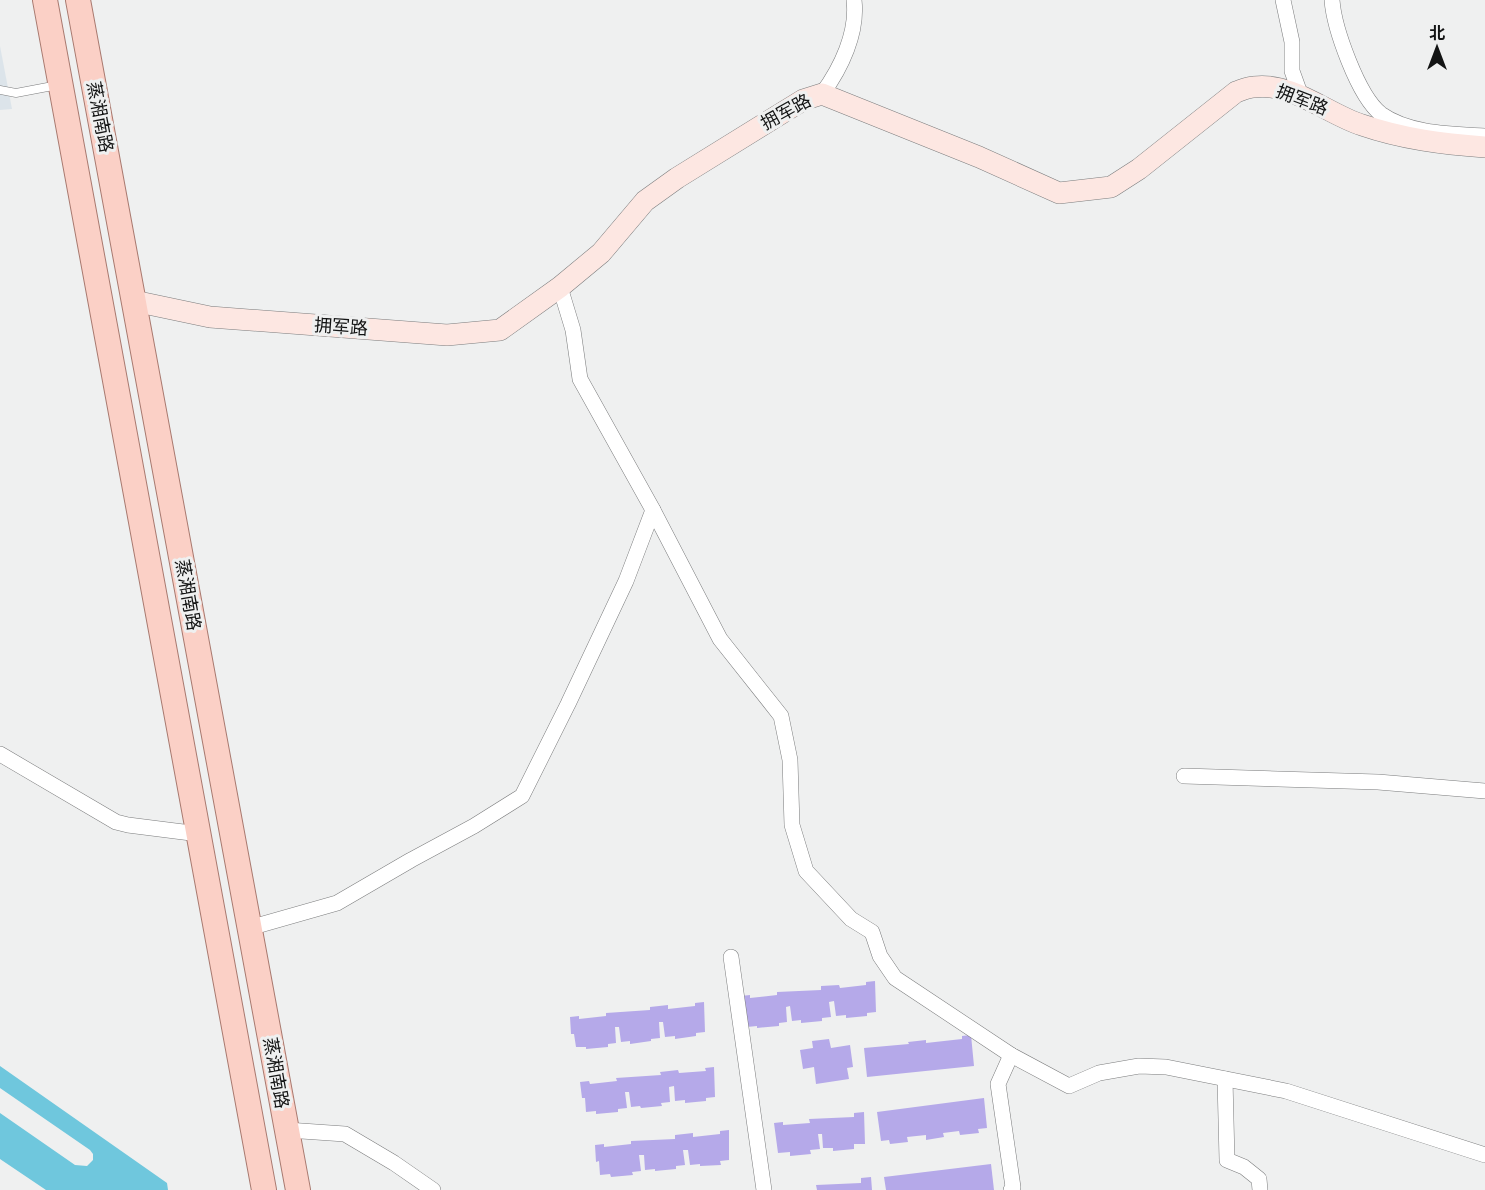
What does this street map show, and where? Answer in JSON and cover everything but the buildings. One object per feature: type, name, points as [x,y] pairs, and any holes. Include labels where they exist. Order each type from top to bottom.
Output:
[{"type":"main road","name":"蒸湘南路","points":[[45,0],[264,1190]]},
{"type":"main road","name":"蒸湘南路","points":[[78,0],[298,1190]]},
{"type":"main road","points":[[106,339],[140,333]]},
{"type":"street","points":[[822,94],[834,77],[847,48],[856,13],[854,0]]},
{"type":"street","points":[[1283,0],[1292,42],[1292,71],[1301,96]]},
{"type":"street","points":[[1332,0],[1346,59],[1371,101],[1381,113],[1405,126],[1430,131],[1485,136]]},
{"type":"street","name":"拥军路","points":[[134,301],[210,316],[447,335],[500,330],[560,287],[601,253],[645,201],[803,99],[822,94],[979,157],[1059,193],[1111,188],[1139,169],[1236,92],[1254,87],[1272,87],[1301,96],[1359,124],[1403,138],[1449,145],[1485,147]]},
{"type":"street","points":[[560,287],[573,330],[580,379],[653,510],[720,639],[781,716],[790,760],[792,825],[806,871],[851,919],[872,932],[880,956],[895,978],[1011,1055],[1069,1086],[1099,1073],[1139,1066],[1166,1067],[1286,1091],[1485,1155]]},
{"type":"street","points":[[249,928],[337,903],[474,826],[522,796],[626,581],[653,510]]},
{"type":"street","points":[[0,754],[116,822],[199,834]]},
{"type":"street","points":[[1184,776],[1378,782],[1485,791]]},
{"type":"street","points":[[731,957],[764,1190]]},
{"type":"street","points":[[1011,1055],[998,1084],[1013,1187],[1011,1190]]},
{"type":"street","points":[[1225,1079],[1227,1160],[1244,1167],[1259,1179],[1260,1190]]},
{"type":"street","points":[[287,1130],[345,1134],[394,1163],[433,1190]]},
{"type":"lane","points":[[0,90],[16,93],[60,85]]},
{"type":"shaded area","points":[[0,46],[12,109],[0,110]]},
{"type":"water","points":[[0,1066],[167,1183],[168,1190],[46,1190],[0,1159],[0,1113],[75,1165],[87,1166],[93,1160],[90,1150],[0,1088]]}]
